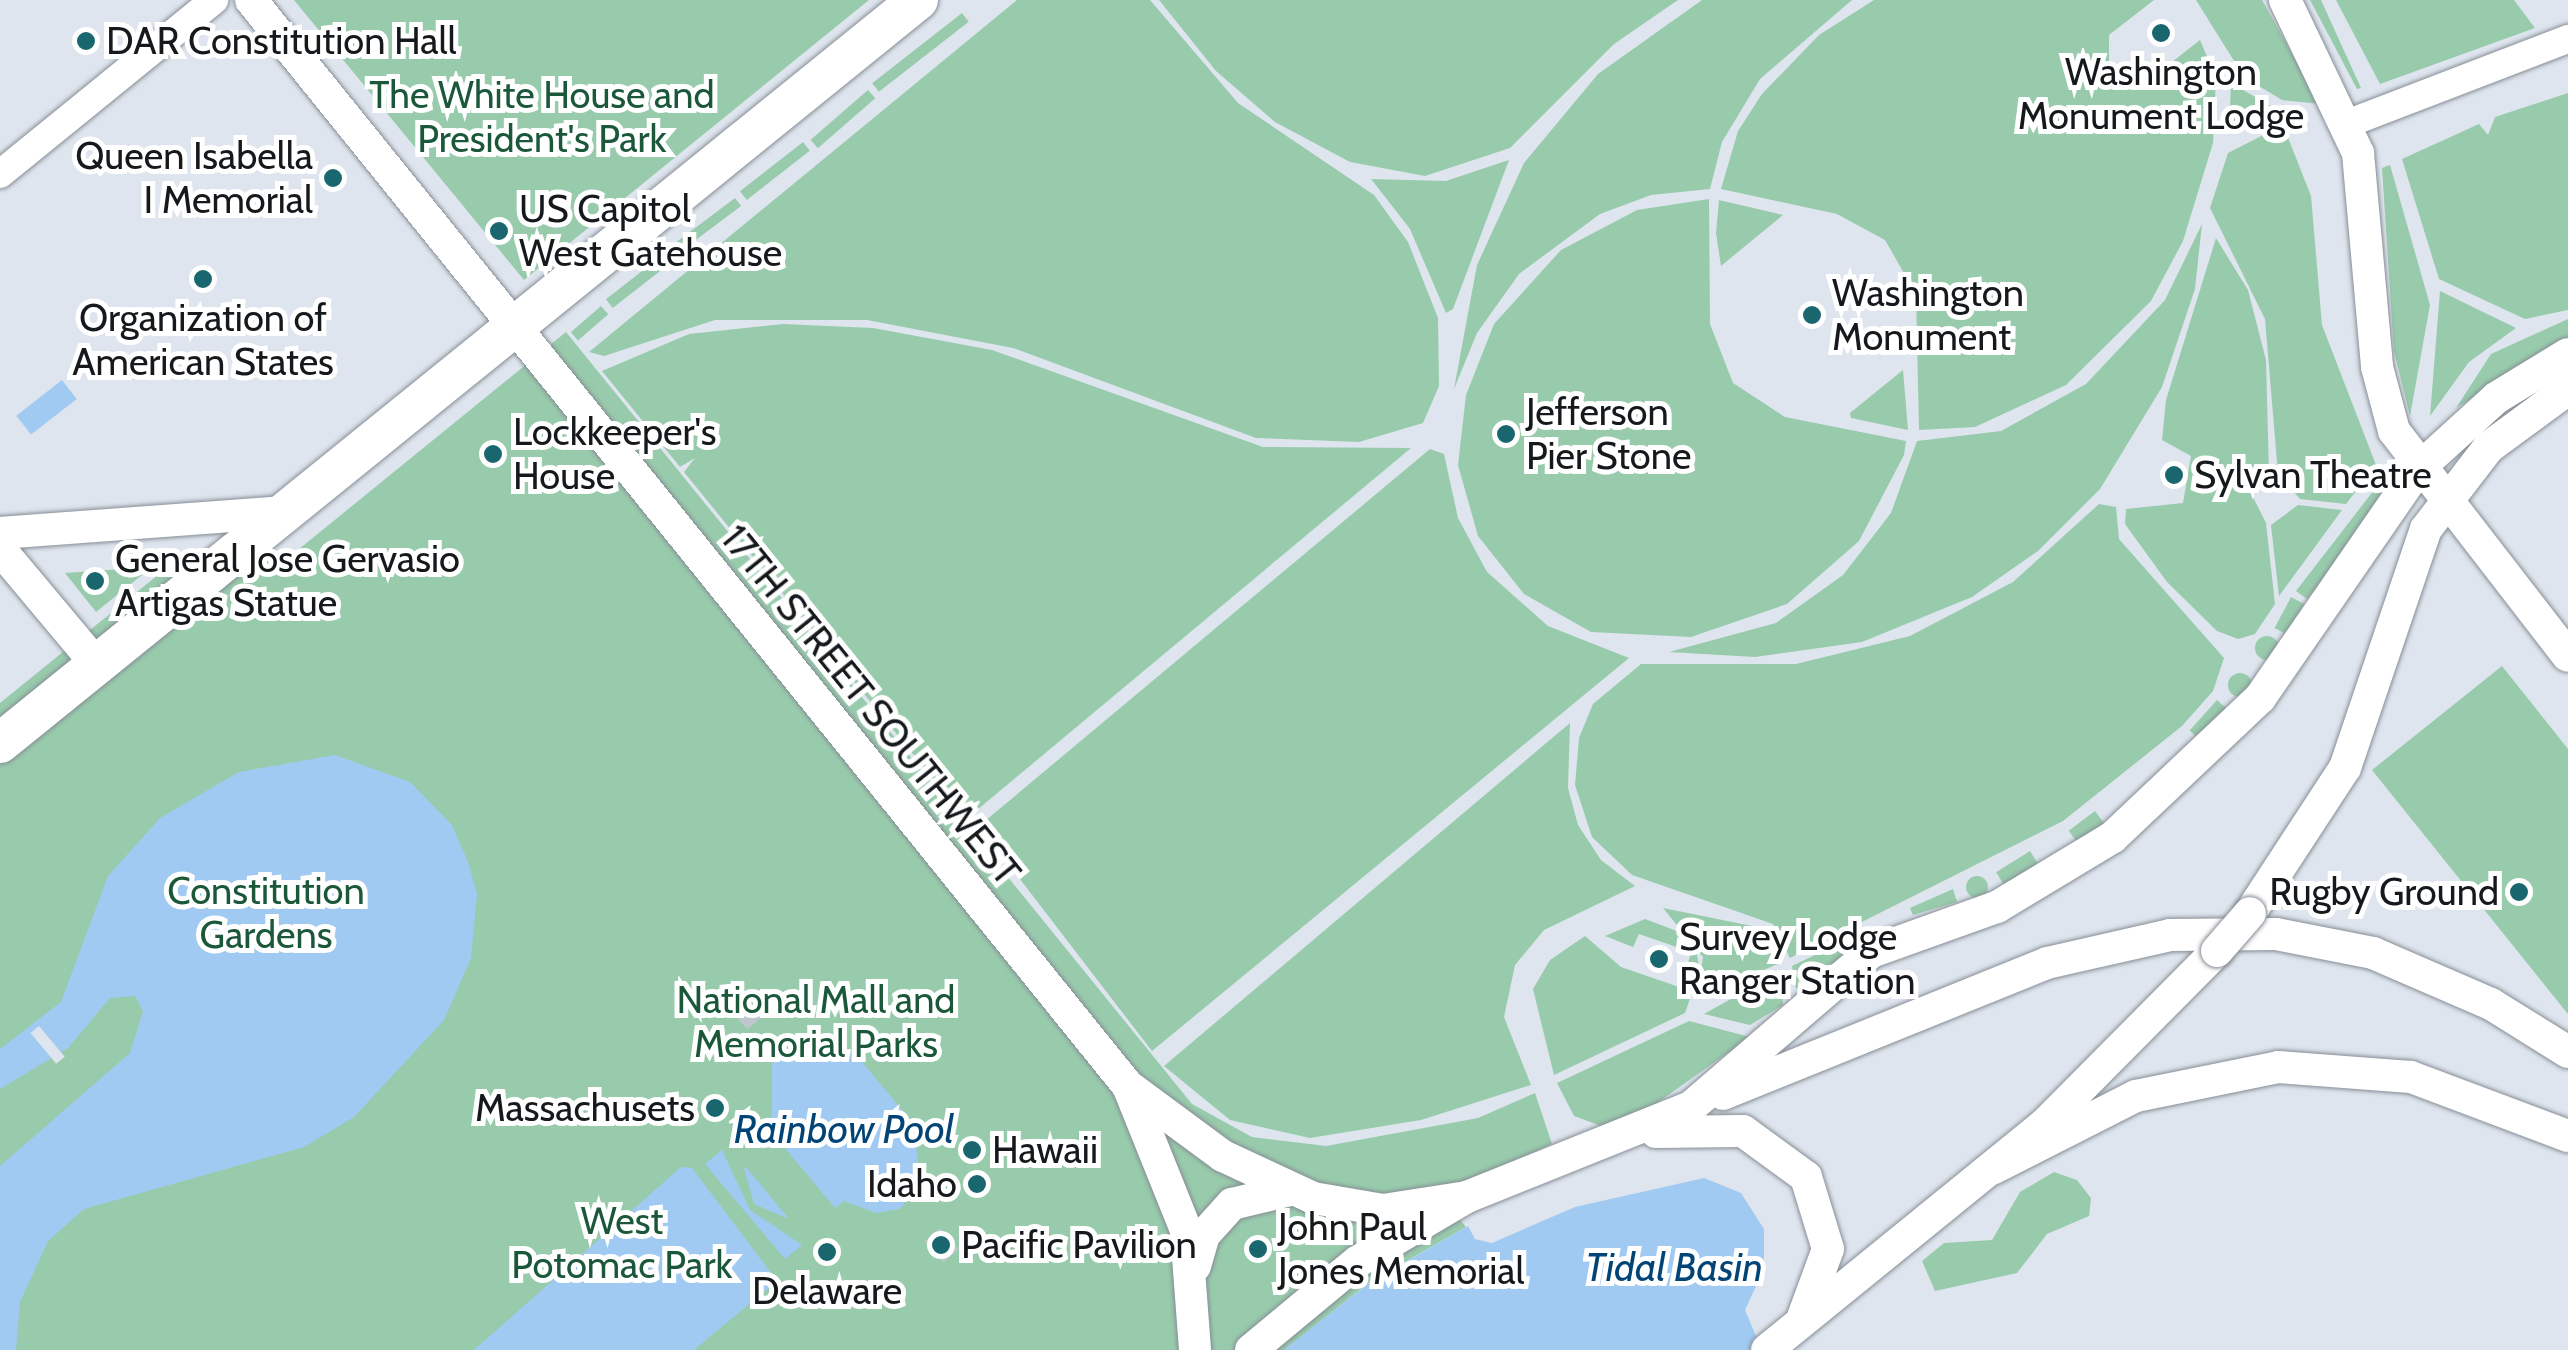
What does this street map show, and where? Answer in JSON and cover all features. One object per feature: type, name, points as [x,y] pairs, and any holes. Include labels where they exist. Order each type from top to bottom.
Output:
[{"type":"highway","points":[[0,743],[918,0]]},
{"type":"main road","name":"17TH STREET SOUTHWEST","points":[[251,0],[1128,1086],[1198,1140],[1290,1190],[1383,1210],[1467,1197]]},
{"type":"main road","points":[[2285,0],[2349,123],[2370,225],[2381,390],[2416,470],[2568,656]]},
{"type":"main road","points":[[1690,1107],[1871,952],[2027,892],[2166,795],[2260,698],[2416,470],[2496,398],[2568,354]]},
{"type":"main road","points":[[1767,1350],[1994,1168],[2217,951],[2250,913],[2345,768],[2404,577],[2444,504],[2512,426],[2568,388]]},
{"type":"main road","points":[[2,549],[286,512]]},
{"type":"main road","points":[[2,549],[97,665]]},
{"type":"main road","points":[[1250,1350],[1358,1262],[1467,1197],[2048,963],[2170,935],[2276,934],[2357,949],[2435,976],[2568,1052]]},
{"type":"main road","points":[[1994,1168],[2136,1096],[2278,1067],[2411,1077],[2568,1136]]},
{"type":"main road","name":"17TH STREET SOUTHWEST","points":[[1128,1086],[1177,1202],[1194,1273],[1195,1350]]},
{"type":"main road","points":[[1608,1138],[1724,1128],[1758,1136],[1797,1166],[1820,1206],[1828,1249],[1798,1325]]},
{"type":"main road","points":[[1194,1273],[1220,1214],[1244,1198],[1290,1190]]},
{"type":"street","points":[[0,174],[214,0]]},
{"type":"street","points":[[2349,123],[2568,39]]},
{"type":"green space","name":"The White House and President's Park","points":[[294,0],[869,0],[524,280]]},
{"type":"green space","points":[[1017,0],[1150,0],[1238,103],[1374,195],[1408,242],[1438,318],[1439,386],[1423,423],[1359,442],[1256,438],[1013,348],[867,320],[715,320],[604,356],[589,352]]},
{"type":"green space","points":[[1159,0],[1678,0],[1614,44],[1510,148],[1425,176],[1350,162],[1275,122],[1216,71]]},
{"type":"green space","points":[[1702,0],[1852,0],[1760,79],[1722,142],[1710,189],[1651,195],[1600,214],[1519,274],[1477,333],[1454,389],[1477,265],[1524,163],[1598,74]]},
{"type":"green space","points":[[1874,0],[2154,0],[2109,35],[2109,76],[2148,81],[2200,40],[2216,78],[2213,143],[2183,241],[2151,301],[2066,385],[1975,427],[1919,430],[1916,294],[1885,240],[1837,214],[1721,189],[1738,131],[1762,94],[1819,35]]},
{"type":"green space","points":[[2196,0],[2262,0],[2320,104],[2282,100],[2244,77]]},
{"type":"green space","points":[[2310,0],[2321,0],[2361,88],[2357,89]]},
{"type":"green space","points":[[2336,0],[2514,0],[2535,28],[2380,84]]},
{"type":"green space","points":[[962,13],[969,22],[879,92],[872,83]]},
{"type":"green space","points":[[2231,83],[2276,109],[2275,115],[2229,133]]},
{"type":"green space","points":[[868,90],[875,98],[818,148],[811,140]]},
{"type":"green space","points":[[2568,93],[2568,310],[2525,319],[2439,279],[2402,159],[2479,124],[2488,135],[2495,117]]},
{"type":"green space","points":[[2283,125],[2311,196],[2322,325],[2376,465],[2346,504],[2300,499],[2278,474],[2265,319],[2210,208],[2228,153]]},
{"type":"green space","points":[[803,142],[810,151],[747,200],[740,191]]},
{"type":"green space","points":[[1509,160],[1453,309],[1446,313],[1410,229],[1371,179],[1446,181]]},
{"type":"green space","points":[[2390,165],[2430,305],[2410,416],[2394,351],[2382,168]]},
{"type":"green space","points":[[735,198],[741,206],[680,252],[674,244]]},
{"type":"green space","points":[[1709,199],[1710,324],[1733,383],[1785,417],[1906,441],[1904,455],[1859,541],[1787,604],[1691,637],[1591,632],[1524,594],[1478,536],[1458,465],[1466,395],[1494,324],[1561,250],[1637,210]]},
{"type":"green space","points":[[1719,200],[1783,215],[1721,266],[1716,233]]},
{"type":"green space","points":[[2202,224],[2195,289],[2162,387],[2100,489],[2038,551],[1972,597],[1862,642],[1755,657],[1669,652],[1776,623],[1843,575],[1891,513],[1917,441],[2001,431],[2086,384],[2165,300]]},
{"type":"green space","points":[[2216,238],[2248,290],[2266,360],[2269,474],[2253,497],[2266,523],[2275,604],[2255,634],[2238,639],[2217,631],[2167,582],[2125,524],[2126,509],[2183,503],[2191,456],[2162,440],[2166,400]]},
{"type":"green space","points":[[669,250],[676,259],[613,308],[606,299]]},
{"type":"green space","points":[[2440,291],[2516,328],[2469,362],[2430,416]]},
{"type":"green space","points":[[601,306],[608,314],[578,341],[571,332]]},
{"type":"green space","points":[[2568,319],[2568,338],[2456,408],[2491,354]]},
{"type":"green space","points":[[783,324],[873,328],[992,350],[1263,447],[1411,448],[971,815],[960,812],[684,472],[695,458],[680,467],[602,371],[689,334]]},
{"type":"green space","points":[[566,332],[1192,1104],[1252,1137],[1326,1146],[1478,1118],[1535,1093],[1552,1144],[1440,1195],[1466,1227],[1370,1282],[1284,1350],[0,1350],[0,703],[169,566],[288,558]]},
{"type":"green space","points":[[1903,370],[1908,430],[1851,418],[1850,413]]},
{"type":"green space","points":[[1430,449],[1444,454],[1458,518],[1487,572],[1548,626],[1629,658],[1152,1051],[979,826]]},
{"type":"green space","points":[[2374,490],[2383,495],[2332,570],[2307,599],[2296,591]]},
{"type":"green space","points":[[2099,504],[2116,507],[2119,539],[2224,658],[2213,691],[2182,726],[2063,821],[1790,958],[1773,924],[1632,875],[1592,837],[1575,785],[1579,738],[1593,704],[1641,664],[1796,664],[1910,636],[2013,582]]},
{"type":"green space","points":[[2298,505],[2342,510],[2279,596],[2271,525]]},
{"type":"green space","points":[[152,567],[96,612],[65,573]]},
{"type":"green space","points":[[2291,597],[2304,604],[2288,635],[2275,628]]},
{"type":"green space","points":[[2267,636],[2276,639],[2276,657],[2267,660],[2258,657],[2255,648],[2258,639]]},
{"type":"green space","name":"Rugby Ground","points":[[2502,666],[2568,749],[2568,1014],[2372,770]]},
{"type":"green space","points":[[2235,673],[2245,673],[2252,685],[2245,697],[2235,697],[2228,690],[2228,680]]},
{"type":"green space","points":[[2217,700],[2228,710],[2201,741],[2190,730]]},
{"type":"green space","points":[[1570,723],[1568,788],[1578,825],[1601,860],[1635,886],[1544,930],[1515,965],[1504,1017],[1531,1085],[1421,1120],[1310,1138],[1230,1120],[1164,1066]]},
{"type":"green space","points":[[2095,811],[2104,823],[2078,843],[2069,831]]},
{"type":"green space","points":[[2030,851],[2040,867],[2006,888],[1996,872]]},
{"type":"green space","points":[[1973,876],[1981,876],[1988,887],[1981,898],[1973,898],[1966,891],[1966,883]]},
{"type":"green space","points":[[1953,889],[1957,902],[1913,915],[1910,908]]},
{"type":"green space","points":[[1663,908],[1752,926],[1780,963],[1696,999],[1703,957]]},
{"type":"green space","points":[[1645,919],[1682,933],[1697,955],[1700,971],[1687,967],[1691,952],[1639,934],[1633,947],[1605,936]]},
{"type":"green space","points":[[1585,936],[1621,967],[1679,987],[1685,972],[1698,976],[1685,1013],[1554,1075],[1533,989],[1550,960]]},
{"type":"green space","points":[[1848,939],[1855,947],[1796,989],[1792,966]]},
{"type":"green space","points":[[1781,971],[1783,1005],[1750,1025],[1704,1014]]},
{"type":"green space","points":[[1689,1021],[1750,1037],[1657,1103],[1601,1126],[1574,1116],[1557,1083]]},
{"type":"green space","points":[[2054,1172],[2077,1180],[2091,1198],[2089,1216],[2047,1234],[2017,1273],[1935,1291],[1922,1261],[1944,1243],[1992,1240],[2020,1192]]},
{"type":"water","points":[[62,380],[77,399],[31,435],[16,416]]},
{"type":"water","points":[[335,755],[410,782],[452,825],[468,862],[477,894],[471,958],[444,1020],[354,1117],[304,1147],[84,1209],[48,1241],[20,1302],[16,1350],[0,1350],[0,1166],[130,1053],[143,1011],[135,996],[110,998],[68,1048],[0,1089],[0,1049],[61,1002],[108,876],[160,818],[239,772]]},
{"type":"water","name":"Rainbow Pool","points":[[803,1044],[844,1056],[852,1050],[923,1135],[916,1142],[920,1182],[900,1209],[876,1213],[844,1201],[835,1208],[764,1123],[772,1116],[772,1063]]},
{"type":"water","points":[[722,1150],[750,1210],[802,1245],[785,1259],[705,1164]]},
{"type":"water","points":[[681,1167],[692,1168],[777,1281],[694,1350],[474,1350]]},
{"type":"water","points":[[746,1167],[789,1219],[754,1204]]},
{"type":"water","name":"Tidal Basin","points":[[1704,1178],[1741,1193],[1764,1229],[1764,1269],[1745,1310],[1762,1350],[1284,1350],[1369,1283],[1468,1226],[1475,1239],[1492,1243],[1575,1207]]},
{"type":"pier","points":[[39,1026],[65,1057],[56,1064],[31,1033]]},
{"type":"tunnel","points":[[738,1019],[753,1006]]},
{"type":"tunnel","points":[[934,1252],[949,1239]]},
{"type":"place","name":"Washington Monument Lodge","points":[[2161,33]]},
{"type":"place","name":"DAR Constitution Hall","points":[[86,41]]},
{"type":"place","name":"Queen Isabella I Memorial","points":[[333,178]]},
{"type":"place","name":"US Capitol West Gatehouse","points":[[499,231]]},
{"type":"place","name":"Organization of American States","points":[[203,279]]},
{"type":"place","name":"Washington Monument","points":[[1812,315]]},
{"type":"place","name":"Jefferson Pier Stone","points":[[1506,434]]},
{"type":"place","name":"Lockkeeper's House","points":[[493,454]]},
{"type":"place","name":"Sylvan Theatre","points":[[2174,475]]},
{"type":"place","name":"General Jose Gervasio Artigas Statue","points":[[95,581]]},
{"type":"place","name":"Rugby Ground","points":[[2519,892]]},
{"type":"place","name":"Survey Lodge Ranger Station","points":[[1659,959]]},
{"type":"place","name":"Massachusets","points":[[715,1108]]},
{"type":"place","name":"Hawaii","points":[[972,1150]]},
{"type":"place","name":"Idaho","points":[[977,1184]]},
{"type":"place","name":"Pacific Pavilion","points":[[941,1245]]},
{"type":"place","name":"John Paul Jones Memorial","points":[[1258,1249]]},
{"type":"place","name":"Delaware","points":[[827,1252]]},
{"type":"park label","name":"Constitution Gardens","points":[[266,913]]},
{"type":"park label","name":"National Mall and Memorial Parks","points":[[816,1022]]},
{"type":"park label","name":"West Potomac Park","points":[[622,1243]]}]
